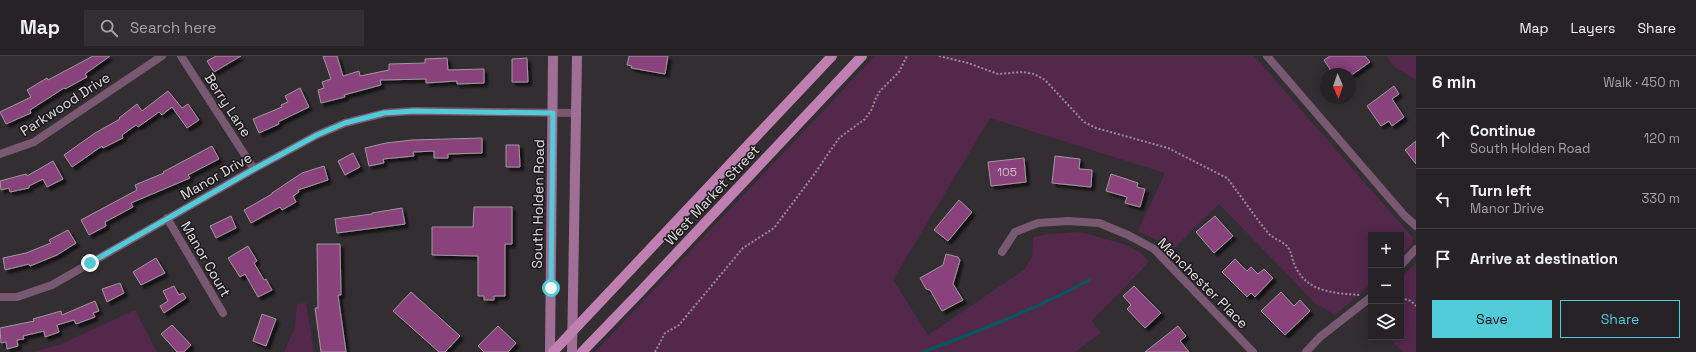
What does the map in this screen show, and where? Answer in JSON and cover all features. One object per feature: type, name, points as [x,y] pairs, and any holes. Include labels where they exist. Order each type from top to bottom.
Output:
[{"type":"main road","name":"South Holden Road","points":[[552,352],[553,56]]},
{"type":"main road","points":[[572,352],[577,56]]},
{"type":"main road","name":"West Market Street","points":[[552,352],[573,332],[832,56]]},
{"type":"main road","name":"West Market Street","points":[[582,352],[640,293],[862,56]]},
{"type":"street","name":"Parkwood Drive","points":[[0,154],[34,142],[162,56]]},
{"type":"street","name":"Berry Lane","points":[[181,56],[254,169]]},
{"type":"street","points":[[1267,56],[1404,215],[1416,226]]},
{"type":"street","name":"Manor Drive","points":[[0,297],[17,296],[52,285],[254,169],[317,135],[345,123],[384,113],[414,111],[575,113]]},
{"type":"street","name":"Manor Court","points":[[167,218],[222,313]]},
{"type":"street","name":"Manchester Place","points":[[1002,252],[1015,232],[1038,223],[1068,220],[1099,223],[1128,235],[1154,249],[1253,352]]},
{"type":"street","points":[[1404,262],[1416,250]]},
{"type":"street","points":[[1306,352],[1320,337],[1368,296]]},
{"type":"path","points":[[655,352],[665,333],[678,324],[743,248],[774,228],[839,138],[866,119],[880,91],[899,72],[907,56]]},
{"type":"path","points":[[940,56],[968,63],[998,74],[1023,72],[1034,74],[1045,80],[1084,122],[1096,128],[1168,148],[1202,166],[1217,172],[1227,178],[1270,236],[1286,244],[1301,276],[1318,289],[1330,293],[1368,296]]},
{"type":"path","points":[[1404,299],[1411,301],[1416,306]]},
{"type":"shaded area","points":[[875,56],[1254,56],[1413,238],[1412,245],[1404,252],[1404,232],[1368,232],[1368,287],[1335,315],[1315,303],[1219,204],[1170,252],[1163,243],[1138,231],[1165,173],[990,118],[893,280],[928,335],[1024,270],[1032,257],[1033,237],[1049,234],[1080,232],[1124,244],[1141,253],[1149,262],[1092,321],[1101,333],[1075,352],[595,352]]},
{"type":"shaded area","points":[[1387,56],[1416,56],[1416,80],[1393,66]]},
{"type":"shaded area","points":[[1416,263],[1416,352],[1403,352],[1391,340],[1404,340],[1404,274]]},
{"type":"shaded area","points":[[306,303],[314,352],[284,352],[295,328],[297,304]]},
{"type":"shaded area","points":[[135,310],[157,352],[34,352],[61,344]]},
{"type":"building","points":[[93,56],[110,56],[85,74],[87,77],[65,89],[64,88],[30,110],[31,113],[6,124],[0,112],[31,97],[27,90],[47,78],[48,80]]},
{"type":"building","points":[[216,56],[241,56],[214,72],[207,61]]},
{"type":"building","points":[[323,56],[337,56],[343,76],[359,71],[360,76],[389,70],[389,64],[425,63],[425,59],[447,58],[448,70],[484,69],[484,83],[457,84],[457,81],[426,83],[426,79],[380,80],[381,85],[321,103],[318,90],[324,88],[322,82],[331,79]]},
{"type":"building","points":[[629,56],[668,56],[665,74],[631,68],[632,66],[627,65]]},
{"type":"building","points":[[1330,56],[1365,56],[1370,62],[1356,72],[1356,68],[1329,68],[1324,60]]},
{"type":"building","points":[[527,58],[528,82],[512,82],[512,59]]},
{"type":"building","points":[[1394,86],[1399,94],[1392,99],[1404,117],[1392,126],[1389,121],[1381,126],[1367,106]]},
{"type":"building","points":[[300,88],[309,107],[278,122],[279,124],[259,133],[253,119],[282,107],[281,105],[288,102],[285,96]]},
{"type":"building","points":[[168,91],[182,108],[188,104],[199,120],[187,128],[172,107],[162,115],[159,112],[138,127],[136,125],[122,135],[123,138],[103,148],[102,146],[72,167],[64,155],[95,133],[120,119],[119,118],[137,104],[142,111]]},
{"type":"building","points":[[482,138],[482,153],[448,154],[448,158],[434,158],[434,151],[413,152],[414,156],[383,159],[384,163],[369,166],[365,148],[386,143],[412,140]]},
{"type":"building","points":[[1416,141],[1416,164],[1405,150]]},
{"type":"building","points":[[506,145],[519,145],[520,167],[506,167]]},
{"type":"building","points":[[212,146],[219,159],[188,175],[190,178],[131,203],[133,207],[105,222],[106,226],[89,235],[81,220],[137,190],[135,185],[164,173],[163,172]]},
{"type":"building","points":[[353,153],[360,167],[345,175],[338,161]]},
{"type":"building","points":[[1055,156],[1080,159],[1079,169],[1092,170],[1091,187],[1052,183]]},
{"type":"building","points":[[1024,158],[1026,182],[991,186],[988,162]]},
{"type":"building","points":[[53,161],[63,179],[47,187],[43,179],[29,186],[29,188],[10,192],[9,188],[1,190],[0,181],[26,174],[27,176]]},
{"type":"building","points":[[324,166],[328,180],[298,190],[299,192],[293,196],[296,202],[282,210],[280,207],[251,223],[244,210],[272,194],[302,173]]},
{"type":"building","points":[[1111,174],[1138,183],[1137,187],[1145,189],[1140,207],[1125,203],[1127,197],[1106,191]]},
{"type":"building","points":[[959,200],[972,212],[948,241],[934,230]]},
{"type":"building","points":[[474,207],[512,207],[512,244],[505,244],[505,296],[494,296],[494,300],[484,300],[484,296],[478,296],[478,256],[432,255],[432,227],[473,227]]},
{"type":"building","points":[[402,208],[405,224],[337,233],[335,219]]},
{"type":"building","points":[[231,216],[236,228],[216,238],[210,226]]},
{"type":"building","points":[[1215,216],[1233,236],[1214,253],[1196,232]]},
{"type":"building","points":[[68,230],[76,243],[57,255],[30,266],[29,264],[5,270],[3,258],[26,253],[51,243],[49,240]]},
{"type":"building","points":[[317,244],[340,244],[341,295],[338,295],[346,352],[321,352],[315,308],[318,308]]},
{"type":"building","points":[[248,246],[257,261],[254,263],[272,290],[258,297],[245,274],[240,277],[228,258]]},
{"type":"building","points":[[946,254],[958,257],[960,260],[953,284],[963,300],[942,311],[930,290],[926,289],[920,278],[943,265]]},
{"type":"building","points":[[156,258],[165,273],[141,285],[133,272]]},
{"type":"building","points":[[1235,259],[1247,271],[1251,267],[1258,274],[1264,269],[1273,278],[1255,297],[1251,293],[1247,297],[1222,272]]},
{"type":"building","points":[[120,283],[124,293],[107,302],[102,289]]},
{"type":"building","points":[[174,286],[179,295],[183,293],[186,298],[164,313],[160,306],[168,301],[163,291]]},
{"type":"building","points":[[1134,286],[1161,313],[1145,328],[1127,309],[1131,305],[1123,296]]},
{"type":"building","points":[[411,292],[460,336],[445,352],[439,352],[393,311]]},
{"type":"building","points":[[1281,292],[1294,306],[1300,300],[1310,311],[1285,335],[1261,311]]},
{"type":"building","points":[[95,301],[99,311],[93,313],[95,317],[76,324],[74,320],[57,325],[59,332],[45,337],[44,331],[23,336],[24,339],[17,340],[18,346],[7,349],[6,342],[1,343],[0,328],[34,321],[33,319],[61,311],[62,315]]},
{"type":"building","points":[[262,314],[276,319],[266,346],[253,341]]},
{"type":"building","points":[[172,325],[191,345],[184,352],[177,352],[161,334]]},
{"type":"building","points":[[498,326],[516,343],[508,352],[484,352],[478,346]]},
{"type":"building","points":[[1178,326],[1186,336],[1180,341],[1189,352],[1145,352]]},
{"type":"waterway","points":[[923,352],[1028,310],[1089,280]]},
{"type":"route","points":[[90,263],[254,169],[317,135],[345,123],[384,113],[414,111],[553,113],[551,288]]}]
